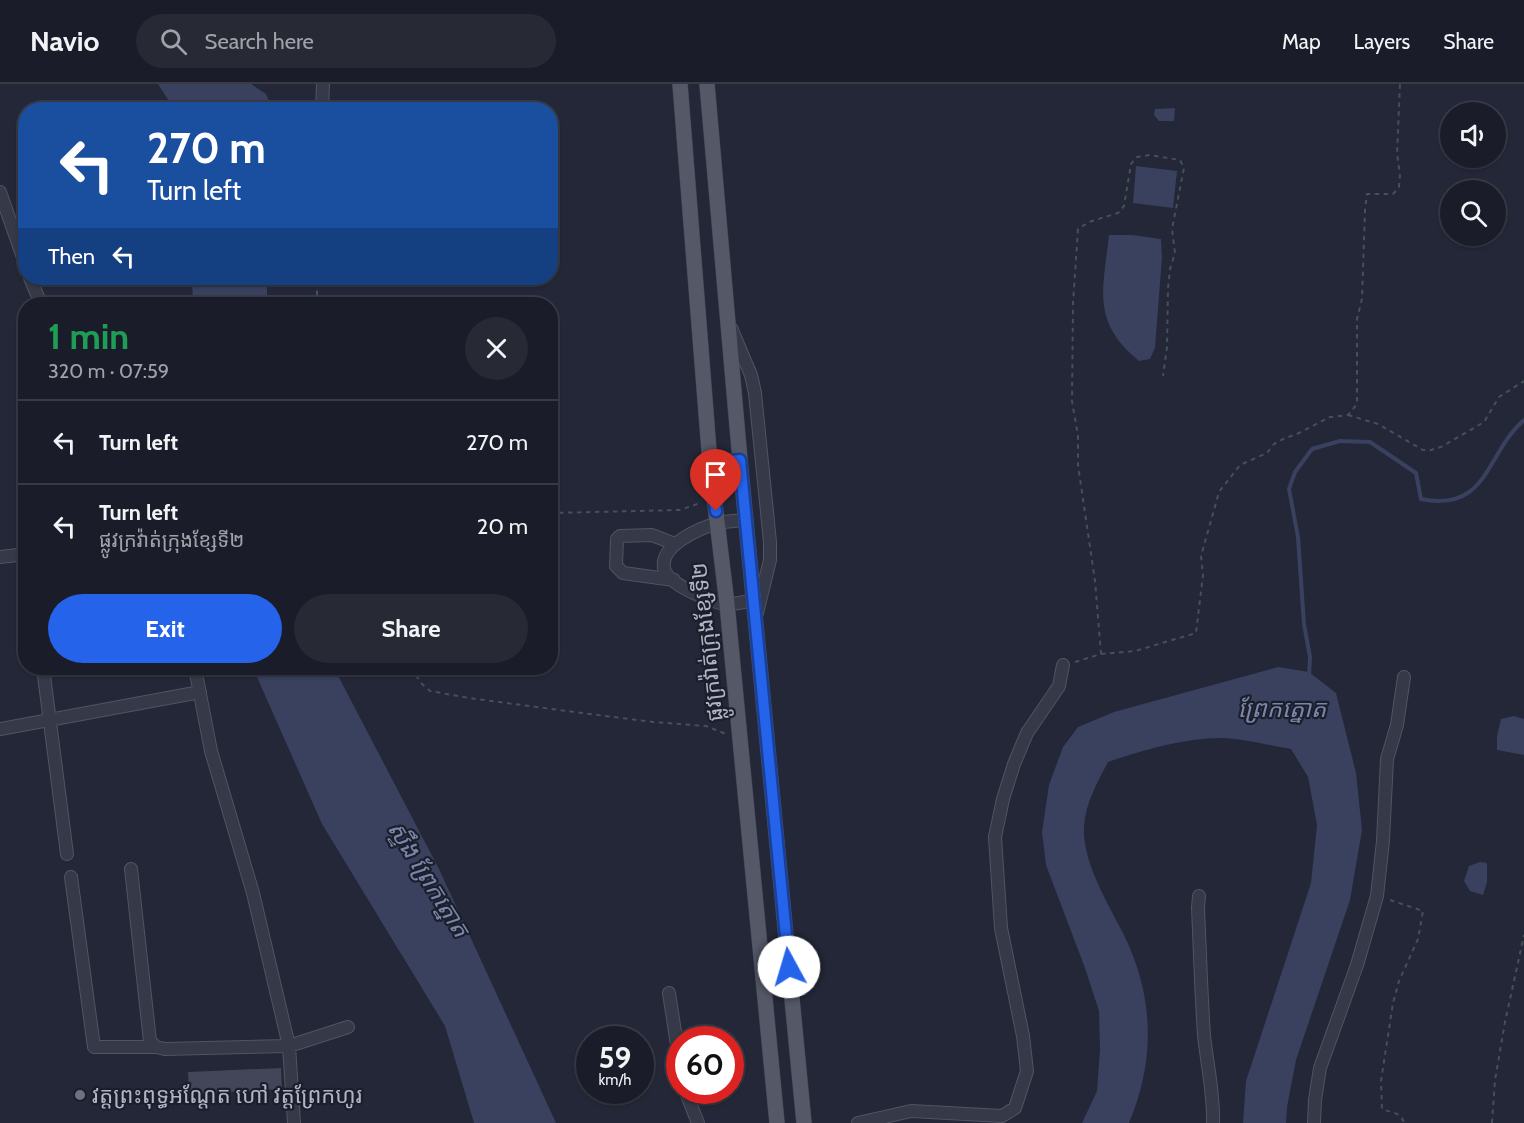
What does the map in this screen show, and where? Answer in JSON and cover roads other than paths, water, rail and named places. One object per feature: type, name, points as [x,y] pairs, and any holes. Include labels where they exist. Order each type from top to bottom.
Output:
[{"type":"main road","name":"ផ្លូវក្រវ៉ាត់ក្រុងខ្សែទី២","points":[[680,84],[710,463],[727,604],[777,1123]]},
{"type":"main road","points":[[706,84],[804,1123]]},
{"type":"main road","points":[[710,463],[740,460]]},
{"type":"main road","points":[[754,881],[780,878]]},
{"type":"street","points":[[323,102],[324,84]]},
{"type":"street","points":[[0,192],[18,243]]},
{"type":"street","points":[[728,321],[751,375],[755,393],[769,530],[770,560],[756,617]]},
{"type":"street","points":[[746,520],[717,524],[689,535],[667,552],[664,567],[674,580],[694,594],[727,604],[754,600]]},
{"type":"street","points":[[674,580],[623,573],[616,566],[616,557],[617,539],[624,535],[652,535],[675,544]]},
{"type":"street","points":[[0,556],[18,555]]},
{"type":"street","points":[[858,1123],[911,1111],[1002,1116],[1015,1108],[1027,1071],[1023,1036],[1001,928],[994,837],[1014,764],[1027,733],[1059,686],[1063,665]]},
{"type":"street","points":[[44,675],[68,854]]},
{"type":"street","points":[[196,675],[212,751],[253,893],[289,1046],[294,1123]]},
{"type":"street","points":[[1314,1123],[1320,1068],[1357,964],[1377,896],[1383,841],[1387,759],[1397,725],[1404,677]]},
{"type":"street","points":[[0,729],[200,692]]},
{"type":"street","points":[[131,869],[150,1041],[156,1047]]},
{"type":"street","points":[[70,877],[94,1047],[100,1049],[156,1047],[165,1049],[289,1046],[348,1027]]},
{"type":"street","points":[[1199,896],[1204,1032],[1214,1107],[1213,1123]]},
{"type":"street","points":[[669,993],[674,1026]]},
{"type":"street","points":[[691,1104],[698,1123]]},
{"type":"water","points":[[158,84],[251,84],[266,94],[269,102],[170,102]]},
{"type":"water","points":[[1175,108],[1174,121],[1159,121],[1154,115],[1155,109]]},
{"type":"water","points":[[1136,166],[1177,171],[1173,208],[1133,203]]},
{"type":"water","points":[[1109,235],[1161,239],[1162,257],[1155,348],[1150,359],[1139,361],[1124,347],[1113,333],[1107,318],[1103,289]]},
{"type":"water","points":[[192,285],[267,285],[267,297],[193,297]]},
{"type":"water","name":"ព្រែកត្នោត","points":[[1278,667],[1309,672],[1336,693],[1356,773],[1362,830],[1350,900],[1296,1060],[1286,1123],[1243,1123],[1246,1081],[1311,883],[1317,825],[1308,777],[1291,749],[1222,738],[1178,742],[1108,762],[1090,801],[1084,826],[1087,853],[1103,895],[1133,956],[1146,1003],[1148,1027],[1144,1075],[1129,1123],[1082,1123],[1097,1091],[1100,1050],[1099,1011],[1046,865],[1042,832],[1049,785],[1063,747],[1078,727],[1114,712]]},
{"type":"water","name":"ស្ទឹង ព្រែកត្នោត","points":[[256,675],[338,675],[439,869],[556,1123],[474,1123],[445,1026],[322,824]]},
{"type":"water","points":[[1514,716],[1524,719],[1524,755],[1497,750],[1501,719]]},
{"type":"water","points":[[1480,862],[1487,863],[1487,882],[1483,895],[1470,891],[1464,881],[1469,866]]},
{"type":"waterway","points":[[1309,676],[1310,657],[1304,624],[1298,537],[1289,489],[1295,472],[1312,449],[1340,441],[1370,442],[1416,473],[1421,499],[1443,501],[1460,497],[1473,489],[1484,477],[1511,433],[1524,420]]},
{"type":"place","name":"វត្តព្រះពុទ្ធអណ្តែត ហៅ វត្តព្រែកហូរ","points":[[80,1095]]}]
